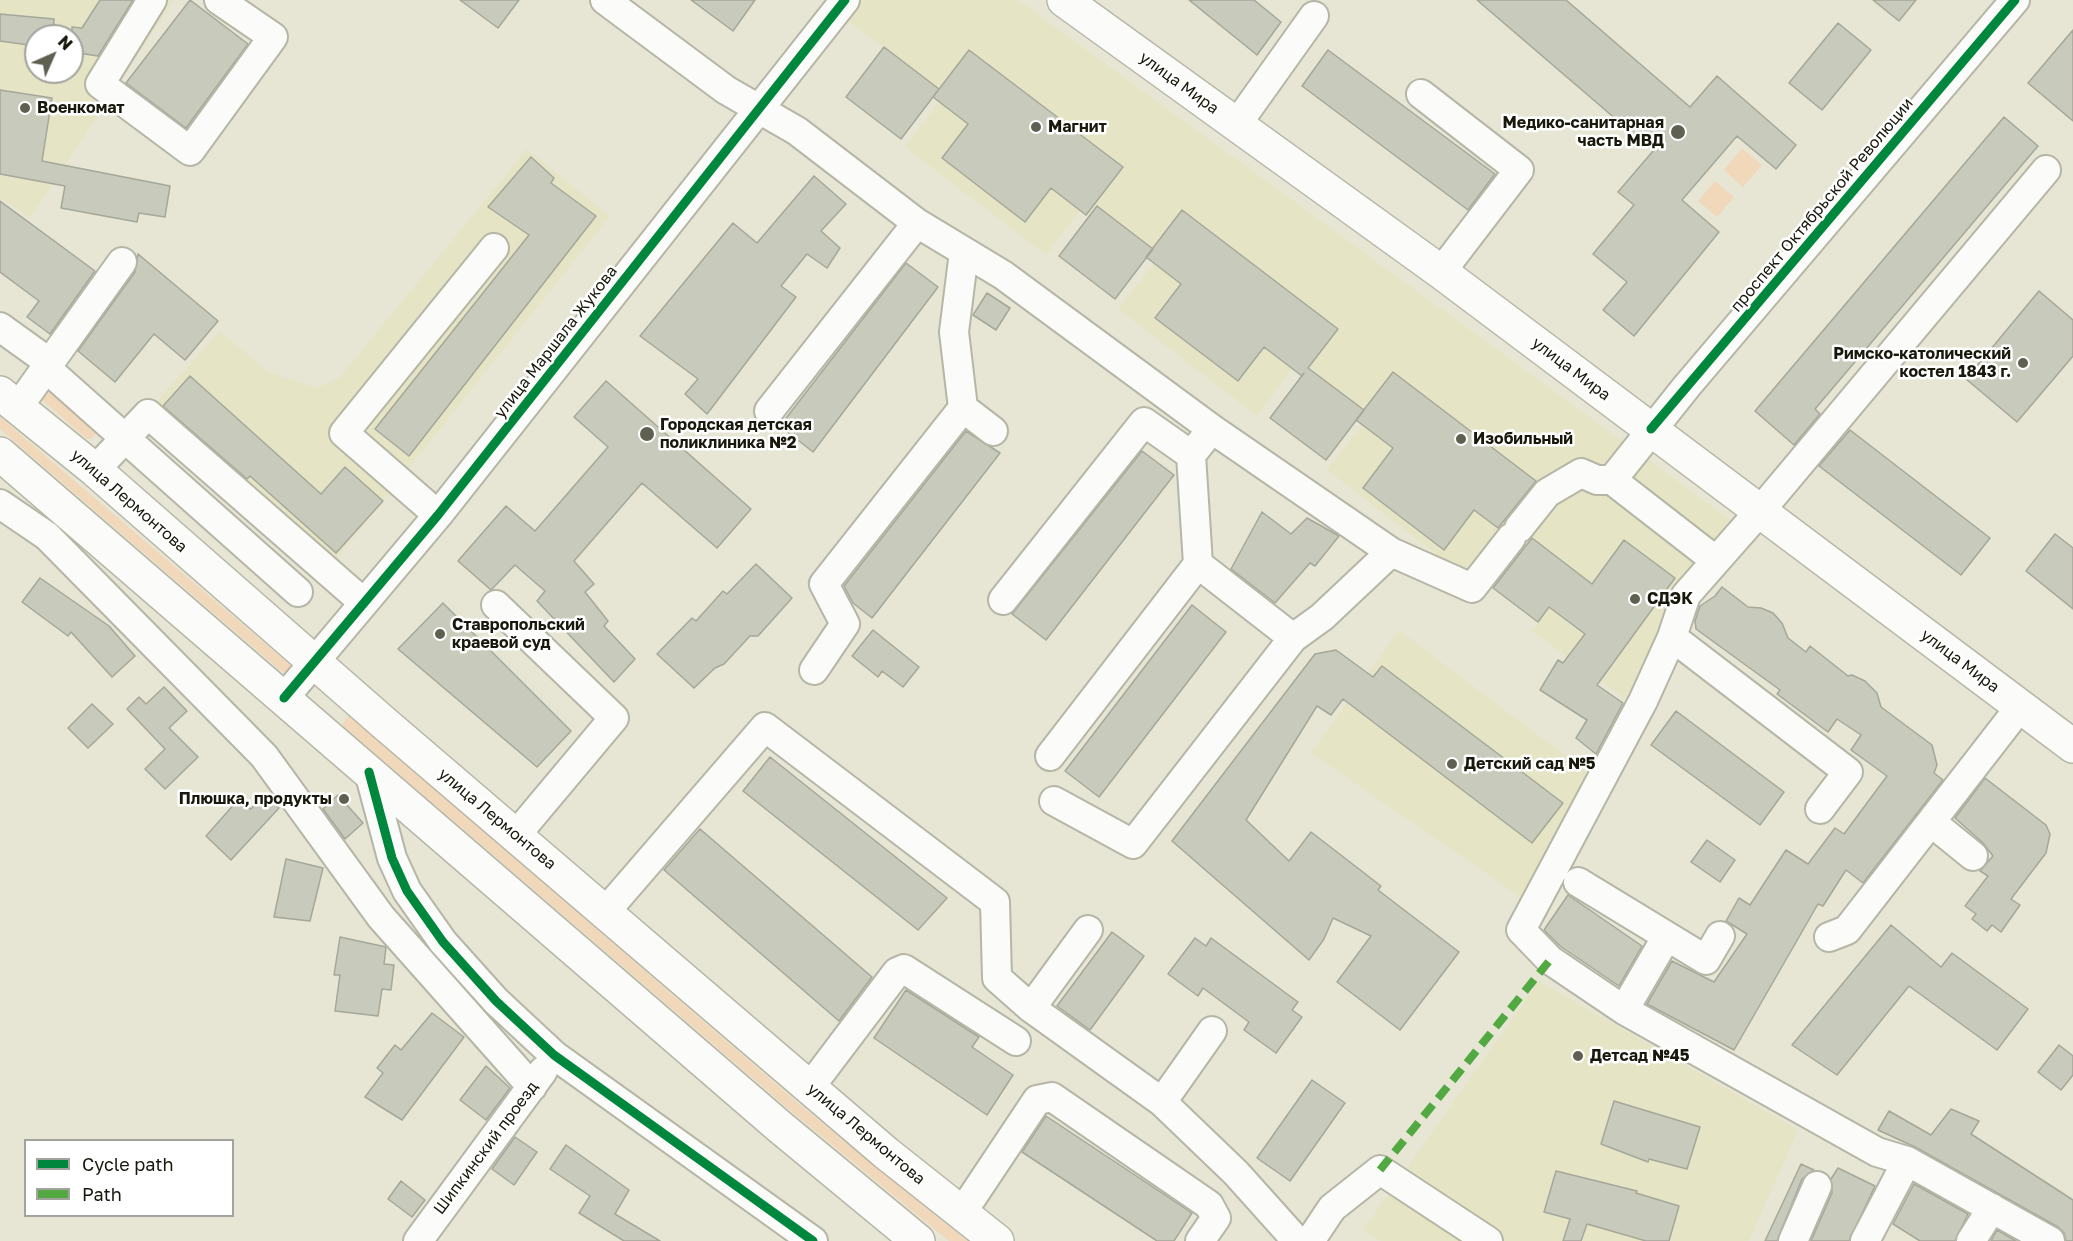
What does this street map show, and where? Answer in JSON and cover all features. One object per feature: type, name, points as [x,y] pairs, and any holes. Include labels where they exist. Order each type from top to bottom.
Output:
[{"type":"main road","name":"улица Мира","points":[[1064,0],[1441,272],[2073,746]]},
{"type":"main road","name":"улица Лермонтова","points":[[9,400],[95,470],[314,662],[810,1087],[961,1214],[997,1241]]},
{"type":"main road","points":[[0,454],[771,1120],[918,1241]]},
{"type":"street","points":[[152,0],[100,84],[190,152],[273,37],[219,0]]},
{"type":"street","points":[[605,0],[758,110],[797,131],[917,223],[1003,275],[1212,429],[1391,552],[1472,588],[1547,493],[1581,473],[1597,480],[1612,480],[1715,560]]},
{"type":"street","name":"улица Маршала Жукова","points":[[284,698],[438,515],[845,0]]},
{"type":"street","name":"проспект Октябрьской Революции","points":[[1612,480],[1651,429],[2015,0]]},
{"type":"street","points":[[1237,124],[1314,16]]},
{"type":"street","points":[[1421,94],[1519,170],[1441,272]]},
{"type":"street","points":[[2046,170],[1760,511],[1686,595],[1672,637],[1643,701],[1521,930],[1550,960],[1624,1010],[1877,1152],[1907,1161],[2050,1241]]},
{"type":"street","points":[[769,411],[917,223]]},
{"type":"street","points":[[438,515],[344,433],[494,248]]},
{"type":"street","points":[[814,670],[845,624],[824,584],[963,408],[954,332],[964,252]]},
{"type":"street","points":[[9,400],[48,366],[122,262]]},
{"type":"street","points":[[0,327],[48,366],[298,592]]},
{"type":"street","points":[[963,408],[993,431]]},
{"type":"street","points":[[95,470],[148,414],[364,603]]},
{"type":"street","points":[[1003,600],[1144,422],[1191,455]]},
{"type":"street","points":[[1050,756],[1198,564],[1191,455],[1212,429]]},
{"type":"street","points":[[0,504],[47,536],[264,756],[381,917],[532,1087]]},
{"type":"street","points":[[1054,801],[1133,844],[1293,638],[1322,617],[1391,552]]},
{"type":"street","points":[[1198,564],[1293,638]]},
{"type":"street","points":[[496,605],[614,718],[516,835]]},
{"type":"street","points":[[1672,637],[1848,772],[1820,809]]},
{"type":"street","points":[[1829,937],[1847,930],[2020,707]]},
{"type":"street","points":[[606,911],[765,727],[995,902],[997,978],[1031,1008],[1161,1102],[1236,1173],[1297,1241]]},
{"type":"street","points":[[369,772],[392,858],[407,891],[442,942],[488,993],[554,1055],[813,1241]]},
{"type":"street","points":[[1931,822],[1973,856]]},
{"type":"street","points":[[1578,882],[1706,960],[1720,936]]},
{"type":"street","points":[[1031,1008],[1088,930]]},
{"type":"street","points":[[1624,1010],[1666,936]]},
{"type":"street","points":[[810,1087],[897,972],[904,969],[1016,1041]]},
{"type":"street","points":[[1161,1102],[1212,1031]]},
{"type":"street","name":"Шипкинский проезд","points":[[418,1241],[554,1055]]},
{"type":"street","points":[[961,1214],[1037,1100],[1052,1097],[1209,1205],[1216,1218],[1200,1241]]},
{"type":"street","points":[[1865,1241],[1907,1161]]},
{"type":"street","points":[[1310,1241],[1332,1208],[1380,1170],[1488,1241]]},
{"type":"street","points":[[1793,1241],[1817,1186]]},
{"type":"street","points":[[1971,1241],[1992,1208]]},
{"type":"shaded area","points":[[0,0],[174,0],[30,218],[0,198]]},
{"type":"shaded area","points":[[852,0],[1018,0],[1758,540],[1696,594],[1625,699],[1532,631],[1575,572],[1520,530],[1472,582],[1327,470],[1362,425],[1356,420],[1363,410],[1308,368],[1302,376],[1292,369],[1257,416],[1118,309],[1154,263],[1152,248],[1097,207],[1089,217],[1080,210],[1046,255],[905,147],[939,102],[933,97],[939,89],[840,15]]},
{"type":"shaded area","points":[[1742,148],[1762,165],[1743,187],[1724,170]]},
{"type":"shaded area","points":[[527,149],[610,216],[322,577],[138,422],[220,331],[268,372],[317,388],[340,377]]},
{"type":"shaded area","points":[[1715,181],[1734,197],[1717,217],[1698,201]]},
{"type":"shaded area","points":[[50,389],[95,429],[97,433],[91,439],[87,439],[41,399],[46,390]]},
{"type":"shaded area","points":[[0,417],[290,665],[291,669],[288,674],[282,672],[0,429]]},
{"type":"shaded area","name":"Детский сад №5","points":[[1399,630],[1591,775],[1522,898],[1311,753]]},
{"type":"shaded area","points":[[350,716],[799,1104],[967,1241],[949,1241],[792,1112],[342,725]]},
{"type":"shaded area","name":"Детсад №45","points":[[1539,981],[1798,1130],[1749,1241],[1381,1241],[1363,1230]]},
{"type":"building","points":[[100,0],[133,0],[98,56],[84,54],[84,25]]},
{"type":"building","points":[[190,0],[248,44],[186,128],[126,83]]},
{"type":"building","points":[[460,0],[519,0],[498,28]]},
{"type":"building","points":[[691,0],[755,0],[733,31]]},
{"type":"building","points":[[1189,0],[1254,0],[1281,22],[1257,55]]},
{"type":"building","name":"Медико-санитарная часть МВД","points":[[1477,0],[1566,0],[1690,107],[1717,76],[1796,145],[1776,169],[1737,136],[1682,200],[1719,232],[1634,336],[1603,310],[1627,282],[1593,254],[1634,205],[1618,192],[1653,151]]},
{"type":"building","points":[[1873,0],[1916,0],[1899,21]]},
{"type":"building","points":[[0,14],[54,19],[54,24],[24,24],[24,44],[0,41]]},
{"type":"building","points":[[1838,23],[1871,50],[1822,110],[1789,83]]},
{"type":"building","points":[[2073,30],[2073,121],[2028,83]]},
{"type":"building","points":[[884,47],[939,89],[901,139],[846,97]]},
{"type":"building","points":[[969,50],[1123,167],[1086,215],[1051,188],[1025,222],[942,158],[968,124],[933,97]]},
{"type":"building","points":[[1328,50],[1495,174],[1468,210],[1302,86]]},
{"type":"building","points":[[0,90],[52,98],[42,161],[170,186],[165,217],[139,213],[137,222],[61,208],[65,186],[0,174]]},
{"type":"building","points":[[2004,117],[2038,146],[1815,409],[1820,414],[1794,445],[1755,411]]},
{"type":"building","points":[[531,157],[554,178],[551,183],[596,216],[409,456],[375,429],[529,235],[488,207]]},
{"type":"building","points":[[814,176],[846,204],[821,231],[840,248],[827,268],[807,254],[781,286],[796,297],[707,414],[685,394],[698,379],[640,336],[733,223],[757,243]]},
{"type":"building","points":[[0,201],[95,271],[50,334],[27,317],[39,301],[0,272]]},
{"type":"building","points":[[1097,206],[1153,249],[1115,299],[1059,256]]},
{"type":"building","points":[[1182,210],[1338,329],[1308,368],[1364,410],[1326,460],[1270,418],[1302,376],[1264,347],[1238,381],[1155,318],[1181,284],[1146,257]]},
{"type":"building","points":[[138,254],[218,321],[185,360],[154,334],[115,382],[78,351],[135,272]]},
{"type":"building","points":[[906,263],[938,287],[813,452],[780,426]]},
{"type":"building","points":[[2039,291],[2073,320],[2073,356],[2017,422],[1966,379]]},
{"type":"building","points":[[987,293],[1010,308],[996,330],[973,315]]},
{"type":"building","points":[[1393,372],[1536,481],[1498,528],[1474,510],[1444,550],[1363,488],[1393,448],[1356,420]]},
{"type":"building","points":[[190,376],[321,494],[345,467],[383,501],[336,553],[250,476],[247,479],[163,406]]},
{"type":"building","points":[[606,381],[751,509],[717,548],[642,483],[574,561],[594,584],[585,592],[608,621],[604,626],[635,659],[614,682],[537,601],[545,591],[515,565],[491,590],[458,561],[506,506],[535,531],[608,447],[574,417]]},
{"type":"building","points":[[1850,430],[1990,538],[1961,575],[1819,466]]},
{"type":"building","points":[[966,431],[1000,453],[872,618],[853,603],[844,586]]},
{"type":"building","points":[[1142,451],[1174,475],[1046,640],[1012,614]]},
{"type":"building","points":[[1262,512],[1291,534],[1307,518],[1339,536],[1315,566],[1310,563],[1275,603],[1231,569]]},
{"type":"building","points":[[2055,534],[2073,548],[2073,609],[2026,571]]},
{"type":"building","points":[[1532,538],[1592,584],[1624,540],[1675,578],[1597,685],[1623,703],[1596,754],[1576,738],[1587,720],[1540,690],[1558,660],[1563,663],[1585,634],[1549,607],[1538,622],[1493,588]]},
{"type":"building","points":[[756,564],[792,598],[758,636],[750,636],[724,664],[715,668],[694,688],[657,654],[692,618],[696,621],[723,591],[727,594]]},
{"type":"building","points":[[40,578],[109,626],[135,656],[112,677],[71,632],[68,636],[22,602]]},
{"type":"building","points":[[1722,587],[1748,607],[1761,608],[1773,613],[1782,623],[1788,638],[1806,652],[1810,646],[1848,676],[1852,675],[1865,681],[1877,693],[1881,707],[1932,745],[1937,765],[1934,773],[1943,780],[1863,883],[1846,870],[1823,906],[1818,904],[1734,1050],[1647,1004],[1672,961],[1714,982],[1747,934],[1726,921],[1739,898],[1750,905],[1786,850],[1808,864],[1835,828],[1844,834],[1887,776],[1851,750],[1861,735],[1837,719],[1828,732],[1777,694],[1780,690],[1696,629],[1695,621],[1700,606],[1715,596]]},
{"type":"building","points":[[443,603],[571,731],[537,767],[398,649]]},
{"type":"building","points":[[1192,605],[1226,632],[1099,797],[1065,771]]},
{"type":"building","points":[[873,630],[919,667],[903,687],[882,671],[878,677],[852,656]]},
{"type":"building","points":[[1336,650],[1373,677],[1382,666],[1563,803],[1532,843],[1343,699],[1331,715],[1317,706],[1246,820],[1289,861],[1311,832],[1381,886],[1378,890],[1459,952],[1400,1030],[1337,982],[1371,936],[1333,918],[1324,939],[1309,960],[1172,841],[1315,654]]},
{"type":"building","points":[[164,687],[187,711],[169,728],[198,757],[165,789],[145,769],[165,749],[127,709],[139,697],[146,704]]},
{"type":"building","points":[[92,704],[113,724],[88,748],[68,728]]},
{"type":"building","points":[[1676,711],[1784,792],[1760,825],[1651,745]]},
{"type":"building","points":[[770,757],[947,898],[918,930],[743,791]]},
{"type":"building","points":[[1985,778],[2046,825],[2050,834],[2046,853],[2011,899],[2020,905],[2001,932],[1992,925],[1987,931],[1972,919],[1976,914],[1965,906],[1988,876],[1980,871],[1993,856],[1983,843],[1955,818]]},
{"type":"building","points":[[264,794],[279,808],[231,860],[206,836],[237,801],[251,809]]},
{"type":"building","points":[[338,795],[363,823],[345,839],[323,809]]},
{"type":"building","points":[[700,829],[872,977],[839,1021],[664,870]]},
{"type":"building","points":[[1707,840],[1735,860],[1720,882],[1691,862]]},
{"type":"building","points":[[286,859],[323,868],[310,921],[274,917]]},
{"type":"building","points":[[1568,895],[1642,946],[1619,986],[1560,946],[1544,930]]},
{"type":"building","points":[[1891,925],[1941,967],[1952,953],[2028,1009],[1997,1050],[1909,986],[1837,1075],[1792,1045]]},
{"type":"building","points":[[1112,932],[1144,956],[1090,1030],[1057,1006]]},
{"type":"building","points":[[340,937],[386,947],[384,964],[394,965],[391,990],[382,989],[378,1016],[335,1011],[340,975],[334,975]]},
{"type":"building","points":[[1195,938],[1206,946],[1211,938],[1298,1002],[1292,1010],[1302,1017],[1276,1053],[1244,1030],[1249,1022],[1203,988],[1198,996],[1168,974]]},
{"type":"building","points":[[906,990],[979,1037],[972,1047],[1013,1075],[987,1115],[874,1038]]},
{"type":"building","points":[[432,1013],[464,1037],[402,1120],[365,1097],[383,1073],[377,1068],[395,1045],[401,1050]]},
{"type":"building","points":[[2059,1045],[2073,1056],[2073,1075],[2061,1090],[2038,1072]]},
{"type":"building","points":[[486,1066],[510,1088],[486,1120],[460,1100]]},
{"type":"building","points":[[1312,1080],[1345,1103],[1290,1181],[1257,1158]]},
{"type":"building","points":[[1614,1101],[1700,1127],[1687,1169],[1649,1159],[1648,1162],[1601,1144]]},
{"type":"building","points":[[1951,1109],[1979,1121],[1971,1134],[2073,1200],[2073,1241],[2066,1241],[2064,1233],[2058,1227],[1915,1147],[1878,1130],[1889,1111],[1931,1135]]},
{"type":"building","points":[[1046,1116],[1192,1213],[1174,1241],[1157,1241],[1022,1152]]},
{"type":"building","points":[[515,1137],[537,1152],[514,1185],[492,1169]]},
{"type":"building","points":[[566,1145],[629,1190],[615,1214],[660,1241],[624,1241],[579,1213],[590,1196],[550,1169]]},
{"type":"building","points":[[1801,1164],[1814,1170],[1802,1179],[1777,1241],[1765,1241]]},
{"type":"building","points":[[1838,1168],[1875,1186],[1849,1241],[1811,1241],[1832,1193],[1831,1179]]},
{"type":"building","points":[[1556,1171],[1637,1191],[1636,1193],[1679,1206],[1669,1241],[1646,1241],[1587,1224],[1581,1241],[1563,1241],[1570,1219],[1544,1212]]},
{"type":"building","points":[[401,1181],[425,1200],[412,1217],[388,1199]]},
{"type":"building","points":[[1914,1184],[1968,1214],[1955,1241],[1920,1241],[1893,1224]]},
{"type":"building","points":[[1997,1230],[2016,1241],[1991,1241]]},
{"type":"marked path","points":[[1380,1170],[1550,960]]},
{"type":"cycle path","points":[[284,698],[438,515],[845,0]]},
{"type":"cycle path","points":[[1651,429],[2015,0]]},
{"type":"cycle path","points":[[369,772],[392,858],[407,891],[443,942],[496,1001],[554,1055],[813,1241]]},
{"type":"place","name":"Военкомат","points":[[25,108]]},
{"type":"place","name":"Магнит","points":[[1036,127]]},
{"type":"place","name":"Медико-санитарная часть МВД","points":[[1678,132]]},
{"type":"place","name":"Римско-католический костел 1843 г.","points":[[2023,363]]},
{"type":"place","name":"Городская детская поликлиника №2","points":[[647,434]]},
{"type":"place","name":"Изобильный","points":[[1461,439]]},
{"type":"place","name":"СДЭК","points":[[1635,599]]},
{"type":"place","name":"Ставропольский краевой суд","points":[[440,634]]},
{"type":"place","name":"Детский сад №5","points":[[1452,764]]},
{"type":"place","name":"Плюшка, продукты","points":[[344,799]]},
{"type":"place","name":"Детсад №45","points":[[1578,1056]]}]
